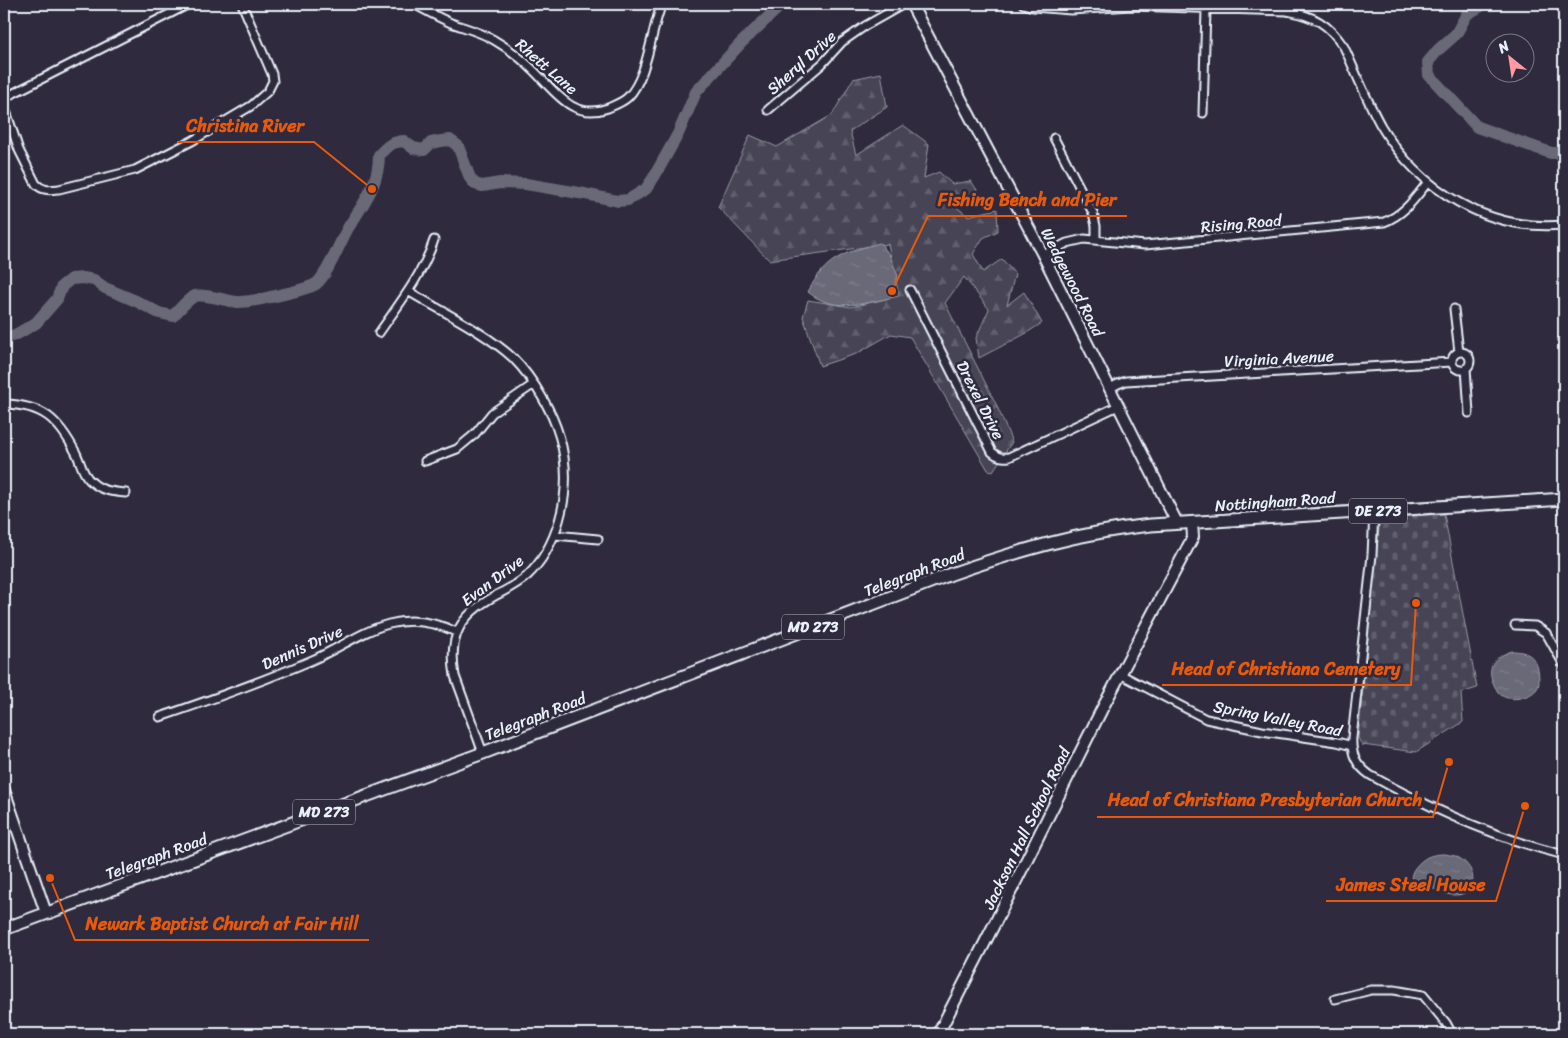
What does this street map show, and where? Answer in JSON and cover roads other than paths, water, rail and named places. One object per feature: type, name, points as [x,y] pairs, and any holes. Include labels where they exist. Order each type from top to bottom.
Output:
[{"type":"main road","name":"Nottingham Road","points":[[1079,535],[1130,527],[1177,523],[1564,499]]},
{"type":"main road","name":"Telegraph Road","points":[[4,929],[483,753],[951,574],[1018,552],[1079,535]]},
{"type":"street","points":[[4,98],[188,4]]},
{"type":"street","points":[[4,105],[19,150],[36,184],[47,191],[110,177],[146,165],[192,141],[251,106],[268,91],[273,82],[272,74],[242,4]]},
{"type":"street","name":"Rhett Lane","points":[[414,4],[428,13],[493,39],[513,52],[532,68],[557,96],[569,105],[586,111],[595,111],[614,105],[629,96],[646,59],[662,4]]},
{"type":"street","name":"Sheryl Drive","points":[[768,110],[822,64],[842,42],[904,4]]},
{"type":"street","name":"Wedgewood Road","points":[[911,4],[1044,256],[1177,523]]},
{"type":"street","points":[[1023,4],[1062,10],[1131,6],[1206,10],[1287,11],[1309,16],[1327,26],[1337,36],[1385,132],[1404,157],[1428,182],[1447,196],[1482,214],[1517,223],[1564,225]]},
{"type":"street","points":[[1203,113],[1206,10]]},
{"type":"street","points":[[1054,138],[1093,213],[1096,226],[1096,240]]},
{"type":"street","name":"Rising Road","points":[[1044,256],[1075,240],[1145,245],[1384,222],[1407,208],[1428,182]]},
{"type":"street","points":[[379,333],[408,291],[430,252],[434,240]]},
{"type":"street","name":"Drexel Drive","points":[[910,290],[992,452],[996,456],[1010,457],[1118,406]]},
{"type":"street","name":"Evan Drive","points":[[408,291],[490,339],[521,366],[534,384],[554,421],[564,453],[565,498],[555,536],[547,550],[527,576],[483,602],[463,620],[456,632]]},
{"type":"street","points":[[1454,309],[1459,352]]},
{"type":"street","points":[[1452,362],[1453,357],[1459,352],[1464,352],[1469,357],[1469,363],[1466,368],[1469,413]]},
{"type":"street","name":"Virginia Avenue","points":[[1110,388],[1126,381],[1452,362],[1457,369],[1466,368]]},
{"type":"street","points":[[425,461],[457,449],[475,434],[492,414],[534,384]]},
{"type":"street","points":[[4,404],[16,404],[37,409],[48,415],[61,430],[93,484],[110,491],[126,493]]},
{"type":"street","points":[[1374,511],[1373,544],[1352,746],[1354,757],[1361,768],[1385,783],[1487,831],[1522,844],[1564,856]]},
{"type":"street","name":"Jackson Hall School Road","points":[[938,1034],[1120,674],[1193,537],[1192,522]]},
{"type":"street","points":[[555,536],[598,539]]},
{"type":"street","name":"Dennis Drive","points":[[160,718],[312,660],[364,633],[389,624],[426,622],[441,624],[456,632]]},
{"type":"street","points":[[1515,625],[1535,626],[1546,633],[1564,664]]},
{"type":"street","points":[[456,632],[453,647],[455,676],[483,753]]},
{"type":"street","name":"Spring Valley Road","points":[[1120,674],[1206,719],[1262,731],[1352,746]]},
{"type":"street","points":[[4,790],[46,913]]},
{"type":"street","points":[[1335,999],[1372,990],[1394,990],[1423,996],[1446,1023],[1452,1034]]},
{"type":"water","points":[[880,243],[889,254],[898,276],[890,298],[848,305],[827,302],[808,292],[822,271],[837,258],[846,253]]},
{"type":"water","points":[[1519,651],[1533,658],[1539,673],[1538,688],[1528,696],[1517,699],[1506,698],[1498,692],[1491,678],[1494,662],[1504,654]]},
{"type":"water","points":[[1445,854],[1458,857],[1470,869],[1473,881],[1467,892],[1450,895],[1435,889],[1416,885],[1413,882],[1413,871],[1419,863],[1430,856]]},
{"type":"waterway","points":[[4,339],[36,323],[57,299],[62,286],[71,279],[83,278],[94,280],[105,288],[159,313],[173,316],[188,301],[197,296],[243,302],[290,293],[316,284],[325,274],[348,228],[369,194],[376,176],[379,155],[392,143],[396,142],[404,141],[413,148],[424,150],[431,143],[450,140],[458,146],[470,178],[475,184],[482,186],[500,183],[526,184],[618,201],[628,200],[646,189],[654,177],[678,134],[696,92],[780,4]]},
{"type":"waterway","points":[[1479,4],[1481,6],[1467,14],[1456,34],[1428,62],[1429,75],[1477,127],[1551,153],[1564,153]]},
{"type":"place","name":"Christina River","points":[[372,189]]},
{"type":"place","name":"Fishing Bench and Pier","points":[[892,291]]},
{"type":"place","name":"Head of Christiana Cemetery","points":[[1416,603]]},
{"type":"place","name":"Head of Christiana Presbyterian Church","points":[[1449,762]]},
{"type":"place","name":"James Steel House","points":[[1525,806]]},
{"type":"place","name":"Newark Baptist Church at Fair Hill","points":[[50,878]]}]
